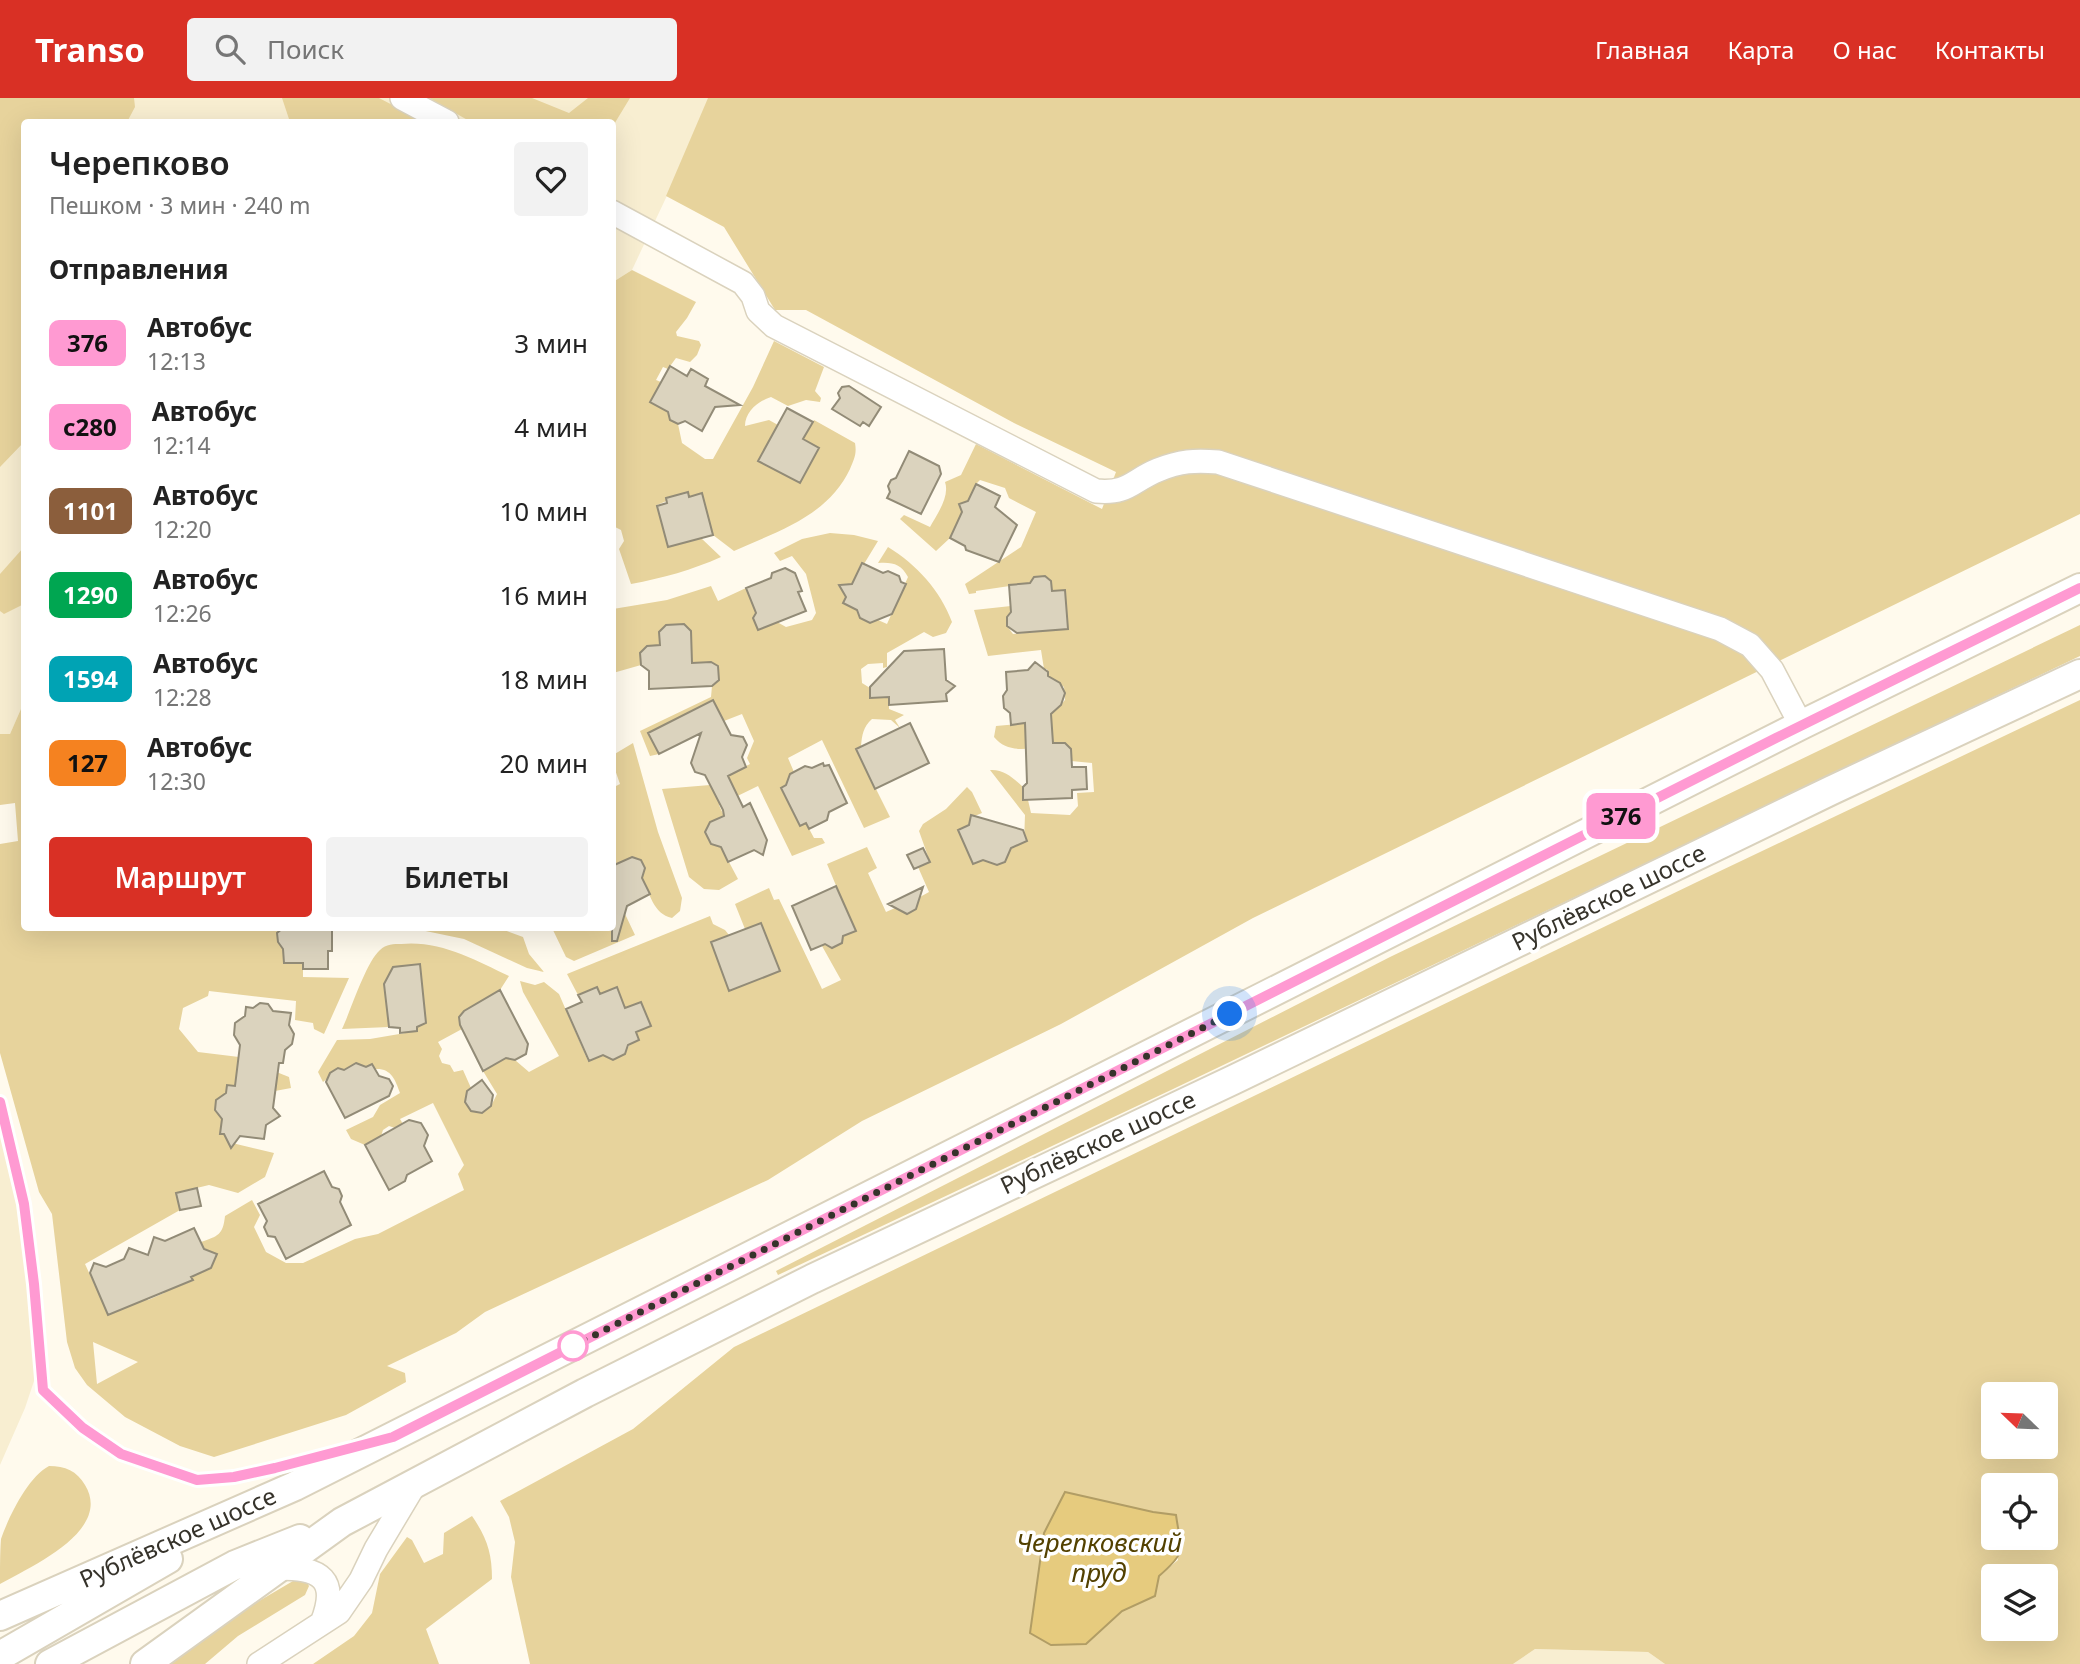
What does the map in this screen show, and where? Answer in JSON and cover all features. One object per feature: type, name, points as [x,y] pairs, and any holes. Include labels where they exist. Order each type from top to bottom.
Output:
[{"type":"main road","name":"Рублёвское шоссе","points":[[0,1616],[295,1486],[1801,725],[2080,588]]},
{"type":"main road","name":"Рублёвское шоссе","points":[[145,1664],[342,1522],[585,1392],[812,1279],[1245,1074],[1819,796],[2080,674]]},
{"type":"main road","points":[[0,1656],[295,1486]]},
{"type":"main road","points":[[50,1664],[235,1565],[342,1522]]},
{"type":"street","points":[[402,98],[441,119]]},
{"type":"street","points":[[616,214],[743,283],[753,296],[758,312],[774,326],[1096,491],[1116,493],[1157,470],[1191,460],[1218,462],[1337,501],[1720,629],[1750,645],[1772,670],[1801,725]]},
{"type":"street","points":[[259,1664],[340,1612],[357,1588],[376,1549],[416,1482]]},
{"type":"street","points":[[279,1567],[304,1568],[320,1577],[329,1587],[329,1605],[322,1623]]},
{"type":"shaded area","points":[[0,98],[713,98],[632,270],[616,280],[616,119],[21,119],[21,709],[10,734],[0,734]]},
{"type":"shaded area","points":[[0,98],[134,98],[135,107],[129,119],[21,119],[21,445],[0,467]]},
{"type":"shaded area","points":[[282,98],[379,98],[419,119],[289,119]]},
{"type":"shaded area","points":[[429,98],[532,98],[569,113],[588,98],[630,98],[616,121],[466,119]]},
{"type":"shaded area","points":[[708,98],[2080,98],[2080,514],[1253,918],[1061,1024],[862,1121],[768,1180],[485,1312],[456,1333],[387,1366],[405,1373],[406,1382],[346,1415],[214,1457],[180,1446],[125,1417],[87,1385],[75,1368],[67,1342],[52,1214],[39,1192],[0,1053],[0,844],[18,841],[15,803],[0,805],[0,734],[10,734],[21,709],[21,931],[280,931],[278,942],[283,949],[284,963],[303,963],[303,977],[349,978],[324,1034],[314,1029],[313,1023],[295,1020],[296,1001],[209,991],[208,996],[183,1008],[179,1029],[198,1052],[239,1057],[289,1077],[291,1088],[275,1091],[227,1085],[226,1093],[216,1100],[215,1110],[222,1119],[220,1133],[224,1134],[228,1142],[274,1153],[265,1177],[238,1193],[209,1185],[176,1193],[180,1210],[85,1264],[108,1314],[146,1297],[148,1300],[164,1293],[163,1290],[175,1284],[177,1287],[192,1281],[191,1277],[212,1268],[210,1263],[216,1257],[213,1252],[206,1253],[201,1242],[219,1234],[225,1216],[252,1200],[260,1215],[254,1227],[266,1252],[286,1263],[303,1263],[355,1239],[378,1234],[464,1190],[458,1174],[464,1165],[433,1103],[400,1119],[403,1124],[395,1128],[389,1126],[383,1130],[381,1136],[365,1145],[351,1139],[346,1130],[373,1117],[380,1105],[400,1093],[394,1079],[389,1072],[375,1069],[372,1064],[363,1069],[356,1063],[344,1070],[338,1068],[323,1082],[318,1072],[337,1040],[370,1039],[417,1031],[417,1027],[426,1023],[420,965],[389,974],[384,983],[389,1027],[342,1029],[369,965],[385,947],[393,944],[415,944],[443,948],[509,976],[500,990],[464,1011],[459,1017],[462,1029],[438,1042],[442,1049],[439,1056],[442,1063],[450,1065],[454,1072],[463,1070],[471,1088],[467,1091],[465,1102],[471,1111],[482,1113],[491,1106],[497,1094],[483,1071],[506,1058],[515,1060],[529,1072],[559,1056],[523,992],[520,981],[535,985],[544,982],[559,994],[588,1061],[603,1055],[613,1059],[625,1054],[636,1032],[651,1026],[641,1002],[625,1008],[616,987],[600,994],[596,987],[578,995],[567,974],[710,916],[713,924],[729,935],[711,943],[729,990],[780,971],[761,923],[745,929],[735,904],[769,888],[774,900],[779,899],[822,989],[841,980],[822,946],[825,944],[832,948],[842,943],[843,936],[855,931],[827,864],[867,847],[877,868],[868,873],[886,912],[895,908],[907,914],[916,909],[920,897],[929,892],[918,867],[930,862],[919,831],[923,824],[946,809],[967,787],[982,813],[970,818],[971,824],[958,830],[973,864],[988,858],[990,862],[998,865],[1005,862],[1008,854],[1006,850],[1024,842],[1025,815],[990,770],[1012,777],[1023,787],[1023,795],[1028,800],[1031,813],[1070,815],[1078,806],[1077,793],[1094,792],[1092,763],[1071,761],[1071,749],[1065,743],[1018,749],[1001,744],[994,737],[996,726],[1051,721],[1051,710],[1057,709],[1065,700],[1064,687],[1055,680],[1048,680],[1041,650],[988,656],[974,610],[1011,606],[1007,626],[1013,634],[1068,629],[1065,590],[1052,591],[1051,581],[1045,576],[1034,577],[1030,583],[969,594],[965,584],[1021,547],[1036,512],[1009,498],[1005,488],[980,480],[950,538],[936,551],[900,519],[904,515],[930,527],[946,494],[945,482],[961,475],[976,444],[1102,509],[1116,472],[1014,423],[806,310],[775,310],[724,227],[666,196]],"holes":[[[93,1342],[138,1362],[97,1384]]]},
{"type":"shaded area","points":[[632,270],[696,302],[676,332],[677,336],[699,341],[701,345],[697,355],[690,362],[676,358],[668,369],[663,367],[656,380],[661,382],[650,402],[668,412],[670,420],[678,424],[682,443],[705,459],[713,459],[753,387],[774,341],[824,367],[815,391],[821,398],[820,402],[806,400],[788,406],[771,397],[753,408],[747,416],[745,426],[769,420],[778,425],[759,460],[799,483],[819,448],[803,439],[814,420],[855,443],[855,456],[850,469],[829,499],[784,529],[734,551],[713,535],[701,494],[689,497],[688,492],[657,505],[668,547],[701,538],[721,557],[677,573],[631,584],[619,549],[624,541],[621,530],[616,528],[616,280]]},
{"type":"shaded area","points":[[830,533],[878,541],[860,566],[852,584],[846,585],[843,591],[846,597],[843,603],[857,610],[860,618],[869,623],[878,620],[887,624],[908,577],[896,565],[878,563],[888,547],[926,579],[941,599],[952,622],[946,633],[933,637],[924,632],[887,653],[887,667],[883,668],[883,663],[868,664],[861,669],[862,683],[870,688],[870,698],[885,697],[889,693],[889,709],[904,715],[895,720],[900,728],[891,720],[872,719],[864,731],[861,746],[856,749],[890,817],[864,828],[822,740],[788,758],[794,772],[790,774],[790,783],[781,788],[800,826],[806,823],[814,838],[822,838],[825,843],[792,856],[758,786],[719,805],[724,816],[710,822],[705,832],[711,844],[721,847],[738,879],[719,890],[704,889],[689,877],[662,789],[710,785],[750,764],[747,758],[754,741],[742,714],[724,721],[713,700],[648,733],[659,754],[650,756],[640,731],[711,697],[712,686],[719,679],[718,666],[711,662],[692,663],[691,631],[684,624],[666,625],[659,632],[660,645],[647,646],[640,653],[641,665],[616,672],[616,608],[667,600],[711,586],[718,601],[746,588],[756,613],[753,618],[756,626],[762,628],[777,622],[786,627],[812,620],[816,613],[806,574],[792,556],[780,561],[774,553],[802,539]]},
{"type":"shaded area","points":[[21,550],[21,606],[4,614],[0,611],[0,574]]},
{"type":"shaded area","points":[[2080,625],[2080,656],[1171,1090],[778,1275],[776,1271],[1390,957]]},
{"type":"shaded area","points":[[2080,700],[2080,1664],[1665,1664],[1648,1652],[1535,1649],[1513,1664],[530,1664],[511,1577],[515,1542],[509,1517],[500,1501],[633,1429],[734,1347]],"holes":[[[1153,1512],[1176,1515],[1178,1560],[1159,1576],[1155,1596],[1122,1611],[1086,1644]]]},
{"type":"shaded area","points":[[633,743],[658,832],[682,898],[680,911],[672,918],[656,908],[642,878],[645,868],[641,860],[632,857],[616,865],[616,786],[620,784],[616,773],[616,753]]},
{"type":"shaded area","points":[[625,914],[635,935],[574,961],[566,957],[553,931],[616,931],[617,918]]},
{"type":"shaded area","points":[[425,931],[507,931],[523,937],[529,954],[544,972],[527,968],[464,939]]},
{"type":"shaded area","points":[[0,1125],[20,1209],[36,1375],[0,1465]]},
{"type":"shaded area","points":[[49,1466],[70,1470],[82,1480],[91,1502],[88,1517],[78,1532],[64,1545],[0,1584],[1,1539],[4,1530],[27,1488],[41,1471]]},
{"type":"shaded area","points":[[472,1516],[488,1546],[492,1579],[426,1629],[439,1664],[313,1664],[354,1636],[372,1613],[380,1574],[407,1537],[412,1540],[424,1563],[443,1554],[444,1533]]},
{"type":"shaded area","points":[[304,1577],[309,1586],[305,1595],[238,1636],[205,1664],[168,1664],[242,1611]]},
{"type":"shaded area","points":[[1535,1649],[1648,1652],[1665,1664],[1513,1664]]},
{"type":"water","name":"Черепковский пруд","points":[[1065,1492],[1176,1515],[1180,1550],[1175,1561],[1159,1576],[1155,1596],[1122,1611],[1086,1644],[1051,1645],[1030,1633],[1044,1533]]},
{"type":"building","points":[[670,366],[687,376],[691,369],[708,379],[705,386],[740,405],[715,407],[702,431],[685,421],[678,424],[670,420],[668,412],[650,402]]},
{"type":"building","points":[[849,386],[881,407],[869,426],[863,422],[860,426],[832,409],[840,398],[838,393],[842,387]]},
{"type":"building","points":[[787,408],[813,422],[803,439],[819,448],[800,483],[758,461]]},
{"type":"building","points":[[909,451],[939,466],[941,474],[921,514],[887,498],[890,492],[888,486],[891,480],[896,478]]},
{"type":"building","points":[[976,484],[1000,496],[995,507],[1017,525],[999,562],[966,550],[965,546],[950,538],[962,512],[959,504],[968,501]]},
{"type":"building","points":[[688,492],[689,497],[702,493],[713,535],[668,547],[657,506],[667,503],[666,498]]},
{"type":"building","points":[[862,563],[883,573],[888,571],[899,576],[901,582],[906,584],[892,614],[870,623],[860,618],[857,610],[843,603],[846,597],[839,585],[852,584]]},
{"type":"building","points":[[785,568],[795,573],[802,591],[798,592],[806,611],[758,630],[753,618],[756,613],[746,588],[771,578],[772,573]]},
{"type":"building","points":[[1045,576],[1051,581],[1052,591],[1065,590],[1068,629],[1017,633],[1007,626],[1007,617],[1011,612],[1009,585],[1030,583],[1034,577]]},
{"type":"building","points":[[684,624],[691,631],[692,663],[711,662],[718,666],[719,680],[712,686],[649,689],[649,671],[641,665],[640,653],[647,646],[660,645],[659,632],[666,625]]},
{"type":"building","points":[[944,649],[946,680],[955,686],[946,694],[947,701],[889,705],[889,697],[870,698],[870,687],[904,651]]},
{"type":"building","points":[[1035,662],[1048,672],[1048,676],[1060,683],[1065,693],[1061,705],[1051,714],[1053,743],[1065,743],[1071,749],[1072,767],[1086,767],[1087,789],[1072,790],[1072,798],[1023,800],[1023,787],[1027,783],[1025,723],[1011,725],[1010,713],[1004,708],[1003,696],[1007,690],[1006,672],[1028,670]]},
{"type":"building","points":[[713,700],[731,735],[743,737],[747,745],[742,757],[746,767],[728,776],[743,807],[750,803],[767,840],[763,855],[754,850],[728,862],[721,847],[711,844],[705,832],[710,822],[724,816],[705,775],[695,772],[691,763],[701,733],[659,754],[648,733]]},
{"type":"building","points":[[910,723],[929,763],[875,789],[856,749]]},
{"type":"building","points":[[823,763],[824,766],[829,765],[847,803],[829,812],[827,820],[809,829],[806,823],[800,826],[781,788],[786,785],[790,774],[805,766],[812,768]]},
{"type":"building","points":[[971,815],[1023,830],[1027,841],[1011,848],[1005,862],[997,865],[983,860],[973,864],[958,830],[969,825]]},
{"type":"building","points":[[923,848],[930,862],[914,869],[907,855]]},
{"type":"building","points":[[632,857],[641,860],[645,868],[642,878],[650,894],[627,906],[617,941],[612,941],[612,931],[616,931],[616,864]]},
{"type":"building","points":[[836,886],[856,931],[843,936],[842,943],[832,948],[825,944],[811,950],[792,906]]},
{"type":"building","points":[[923,887],[916,909],[907,914],[888,904]]},
{"type":"building","points":[[761,923],[780,971],[729,991],[711,942]]},
{"type":"building","points":[[332,931],[328,969],[303,969],[303,963],[284,963],[283,949],[278,942],[277,933]]},
{"type":"building","points":[[420,964],[426,1023],[417,1027],[417,1031],[400,1033],[400,1028],[389,1027],[384,984],[393,967]]},
{"type":"building","points":[[597,987],[600,994],[617,987],[625,1008],[641,1002],[651,1026],[636,1032],[639,1040],[628,1045],[625,1054],[613,1060],[603,1055],[589,1061],[566,1009],[582,1002],[578,995]]},
{"type":"building","points":[[500,990],[528,1044],[526,1054],[515,1060],[506,1058],[483,1071],[460,1025],[459,1017],[464,1011]]},
{"type":"building","points":[[260,1003],[268,1004],[273,1011],[291,1013],[289,1025],[294,1034],[292,1044],[285,1050],[283,1063],[279,1063],[273,1108],[280,1116],[266,1125],[264,1139],[240,1136],[231,1148],[224,1134],[220,1134],[222,1119],[215,1110],[216,1100],[226,1093],[227,1085],[235,1086],[240,1045],[234,1035],[235,1023],[245,1016],[246,1007],[253,1008]]},
{"type":"building","points":[[356,1063],[366,1067],[372,1064],[379,1076],[389,1079],[393,1086],[389,1096],[345,1118],[326,1082],[330,1073],[338,1068],[344,1070]]},
{"type":"building","points":[[482,1080],[493,1095],[491,1106],[482,1113],[471,1111],[465,1102],[467,1091]]},
{"type":"building","points":[[409,1120],[421,1123],[428,1135],[424,1146],[432,1161],[407,1175],[405,1181],[389,1190],[365,1145]]},
{"type":"building","points":[[324,1171],[332,1187],[339,1189],[342,1196],[340,1202],[351,1225],[286,1259],[275,1237],[268,1236],[264,1227],[267,1221],[258,1204]]},
{"type":"building","points":[[197,1188],[201,1206],[180,1210],[176,1193]]},
{"type":"building","points":[[194,1228],[204,1249],[217,1254],[211,1268],[191,1277],[193,1280],[108,1315],[90,1273],[94,1263],[106,1267],[124,1259],[129,1248],[148,1255],[154,1237],[165,1241]]},
{"type":"bus line","name":"376","points":[[0,1102],[24,1204],[43,1390],[83,1428],[121,1454],[197,1480],[234,1477],[296,1464],[393,1437],[1776,738],[2080,588]]},
{"type":"route","points":[[573,1346],[1230,1014]]}]
